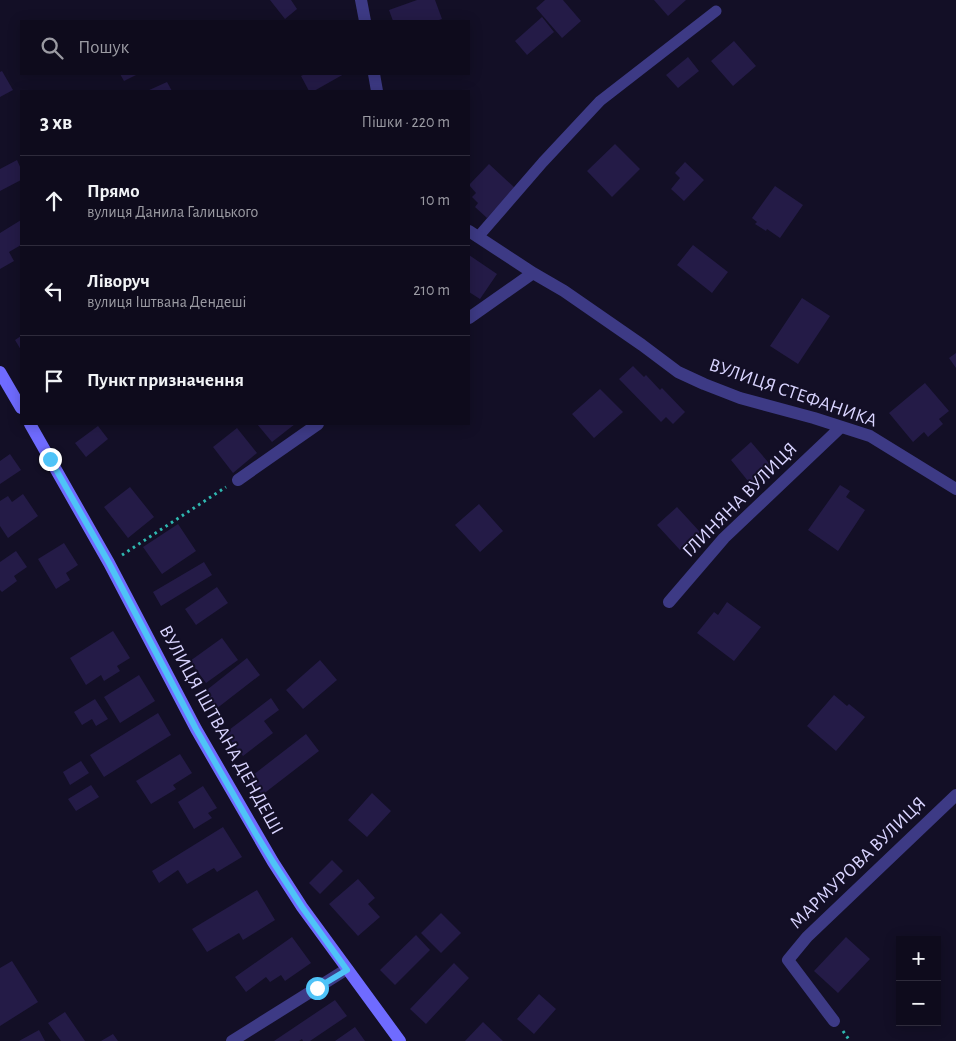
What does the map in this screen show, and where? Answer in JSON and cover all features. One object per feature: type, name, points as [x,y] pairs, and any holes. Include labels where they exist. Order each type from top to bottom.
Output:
[{"type":"street","points":[[361,0],[365,20]]},
{"type":"street","points":[[374,75],[377,90]]},
{"type":"street","name":"ВУЛИЦЯ СТЕФАНИКА","points":[[473,234],[564,291],[678,372],[740,398],[814,418],[870,436],[956,489]]},
{"type":"street","points":[[470,317],[533,273]]},
{"type":"street","points":[[0,372],[20,406]]},
{"type":"street","name":"ВУЛИЦЯ ІШТВАНА ДЕНДЕШІ","points":[[31,425],[109,563],[196,729],[263,846],[302,907],[400,1041]]},
{"type":"street","points":[[238,480],[317,425]]},
{"type":"street","name":"ГЛИНЯНА ВУЛИЦЯ","points":[[669,602],[724,538],[841,427]]},
{"type":"street","name":"МАРМУРОВА ВУЛИЦЯ","points":[[834,1021],[788,960],[807,937],[956,795]]},
{"type":"street","points":[[232,1041],[347,970]]},
{"type":"lane","points":[[473,234],[600,102],[716,11]]},
{"type":"path","points":[[109,563],[238,480]]},
{"type":"building","points":[[270,0],[291,0],[297,9],[285,19]]},
{"type":"building","points":[[417,0],[435,0],[442,19],[393,20],[389,10]]},
{"type":"building","points":[[545,0],[563,0],[581,21],[562,38],[536,8]]},
{"type":"building","points":[[654,0],[686,0],[668,16]]},
{"type":"building","points":[[542,17],[554,32],[527,55],[515,41]]},
{"type":"building","points":[[734,41],[756,66],[733,86],[711,61]]},
{"type":"building","points":[[688,57],[699,71],[678,88],[666,75]]},
{"type":"building","points":[[2,71],[13,90],[0,97],[0,72]]},
{"type":"building","points":[[121,75],[136,75],[124,81]]},
{"type":"building","points":[[342,75],[316,90],[308,90],[301,76]]},
{"type":"building","points":[[167,82],[171,90],[149,90]]},
{"type":"building","points":[[615,144],[640,169],[612,197],[587,171]]},
{"type":"building","points":[[17,160],[20,167],[20,181],[0,191],[0,169]]},
{"type":"building","points":[[685,162],[704,180],[684,201],[671,189],[680,178],[675,173]]},
{"type":"building","points":[[489,164],[515,188],[487,218],[475,207],[478,203],[472,197],[476,193],[470,184]]},
{"type":"building","points":[[775,186],[803,205],[780,238],[767,229],[766,231],[755,224],[757,222],[752,218]]},
{"type":"building","points":[[20,221],[20,246],[9,252],[14,261],[0,269],[0,233]]},
{"type":"building","points":[[693,245],[728,272],[712,293],[677,265]]},
{"type":"building","points":[[470,256],[497,274],[480,299],[470,293]]},
{"type":"building","points":[[802,298],[830,316],[798,364],[770,346]]},
{"type":"building","points":[[20,337],[20,348],[15,340]]},
{"type":"building","points":[[956,353],[956,368],[949,358]]},
{"type":"building","points":[[633,366],[644,377],[646,375],[660,390],[662,388],[685,412],[673,424],[666,417],[661,422],[619,379]]},
{"type":"building","points":[[925,383],[949,411],[939,419],[943,424],[928,437],[924,432],[913,442],[889,413]]},
{"type":"building","points":[[600,389],[623,412],[594,438],[572,414]]},
{"type":"building","points":[[258,425],[294,425],[272,442]]},
{"type":"building","points":[[98,426],[108,439],[86,457],[75,443]]},
{"type":"building","points":[[237,428],[257,453],[233,473],[213,447]]},
{"type":"building","points":[[751,442],[773,468],[752,486],[731,460]]},
{"type":"building","points":[[10,454],[21,470],[0,484],[0,461]]},
{"type":"building","points":[[840,485],[850,491],[846,497],[865,510],[838,551],[808,530]]},
{"type":"building","points":[[130,487],[154,517],[128,538],[104,507]]},
{"type":"building","points":[[23,494],[38,516],[8,538],[0,526],[0,501],[8,496],[12,502]]},
{"type":"building","points":[[479,504],[503,531],[480,552],[455,525]]},
{"type":"building","points":[[677,507],[700,532],[680,550],[657,525]]},
{"type":"building","points":[[178,524],[196,551],[162,574],[143,547]]},
{"type":"building","points":[[64,543],[78,565],[66,573],[70,580],[56,589],[38,559]]},
{"type":"building","points":[[16,551],[27,567],[14,576],[17,581],[2,592],[0,590],[0,562]]},
{"type":"building","points":[[204,562],[212,575],[161,606],[153,592]]},
{"type":"building","points":[[217,587],[228,603],[196,625],[185,609]]},
{"type":"building","points":[[727,602],[761,627],[734,661],[697,633],[714,612],[718,615]]},
{"type":"building","points":[[113,631],[130,658],[117,666],[120,671],[104,681],[101,675],[86,685],[70,658]]},
{"type":"building","points":[[222,638],[238,660],[206,683],[190,661]]},
{"type":"building","points":[[247,658],[260,675],[216,709],[203,693]]},
{"type":"building","points":[[320,660],[337,680],[303,709],[286,690]]},
{"type":"building","points":[[139,675],[155,701],[120,723],[104,697]]},
{"type":"building","points":[[834,695],[865,717],[836,751],[807,726]]},
{"type":"building","points":[[271,698],[279,710],[264,721],[273,733],[243,756],[225,733]]},
{"type":"building","points":[[95,699],[108,719],[96,726],[92,719],[82,725],[74,712]]},
{"type":"building","points":[[158,713],[171,735],[104,777],[90,755]]},
{"type":"building","points":[[306,734],[319,751],[262,795],[249,778]]},
{"type":"building","points":[[180,754],[192,773],[173,785],[176,789],[151,804],[136,781]]},
{"type":"building","points":[[81,761],[89,773],[70,785],[63,772]]},
{"type":"building","points":[[91,785],[99,797],[76,811],[68,799]]},
{"type":"building","points":[[203,786],[217,808],[208,813],[212,818],[194,829],[178,802]]},
{"type":"building","points":[[372,793],[391,811],[367,837],[348,820]]},
{"type":"building","points":[[223,827],[242,857],[217,872],[214,868],[187,884],[178,870],[159,883],[152,871]]},
{"type":"building","points":[[332,860],[343,871],[320,894],[309,883]]},
{"type":"building","points":[[358,879],[375,898],[368,904],[380,917],[358,936],[329,904]]},
{"type":"building","points":[[257,890],[275,920],[243,940],[239,933],[207,952],[192,929]]},
{"type":"building","points":[[441,913],[461,933],[441,953],[421,933]]},
{"type":"building","points":[[416,935],[430,950],[395,985],[380,970]]},
{"type":"building","points":[[292,937],[311,963],[285,981],[281,975],[270,982],[266,977],[246,992],[235,977]]},
{"type":"building","points":[[846,937],[870,959],[838,993],[814,971]]},
{"type":"building","points":[[12,961],[38,1002],[0,1026],[0,968]]},
{"type":"building","points":[[454,963],[469,978],[426,1024],[410,1009]]},
{"type":"building","points":[[539,994],[556,1009],[534,1034],[517,1019]]},
{"type":"building","points":[[335,1000],[347,1016],[310,1041],[303,1041],[302,1039],[299,1041],[274,1041]]},
{"type":"building","points":[[65,1012],[85,1041],[61,1041],[48,1023]]},
{"type":"building","points":[[483,1022],[503,1041],[465,1041]]},
{"type":"building","points":[[355,1027],[365,1041],[335,1041]]},
{"type":"building","points":[[39,1030],[45,1041],[19,1041]]},
{"type":"building","points":[[113,1034],[118,1041],[101,1041]]},
{"type":"route","points":[[50,459],[109,563],[196,729],[256,834],[302,907],[347,970],[317,988]]}]
